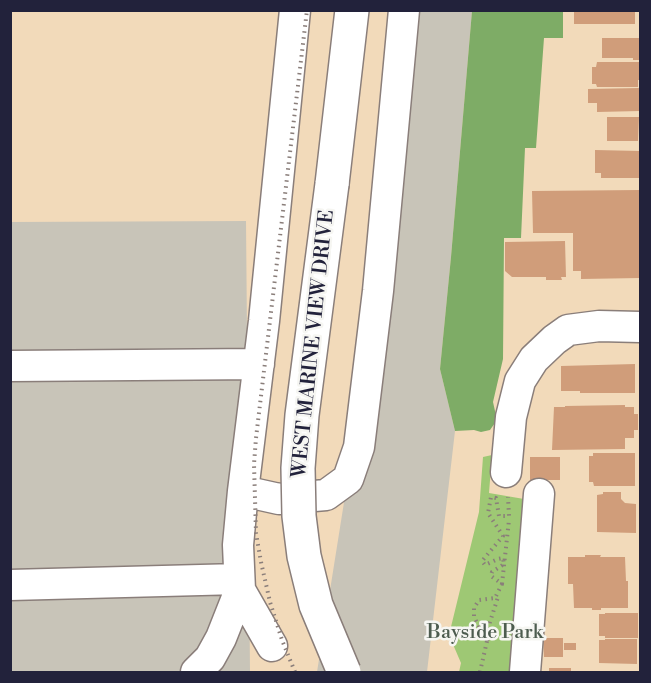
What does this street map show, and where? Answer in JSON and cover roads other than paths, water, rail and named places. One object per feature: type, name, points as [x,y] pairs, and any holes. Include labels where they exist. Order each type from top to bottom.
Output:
[{"type":"main road","name":"WEST MARINE VIEW DRIVE","points":[[344,672],[316,606],[304,556],[298,516],[298,468],[302,416],[352,10]]},
{"type":"street","points":[[196,672],[210,658],[221,638],[239,584],[238,545],[243,491],[259,364],[295,10]]},
{"type":"street","points":[[243,491],[279,499],[326,495],[348,479],[359,447],[378,291],[404,10]]},
{"type":"street","points":[[506,472],[511,417],[520,381],[534,359],[568,330],[599,326],[640,327]]},
{"type":"street","points":[[10,366],[259,364]]},
{"type":"street","points":[[525,672],[538,494]]},
{"type":"street","points":[[10,585],[239,584]]},
{"type":"street","points":[[239,584],[272,646]]},
{"type":"park label","name":"Bayside Park","points":[[485,633]]}]
